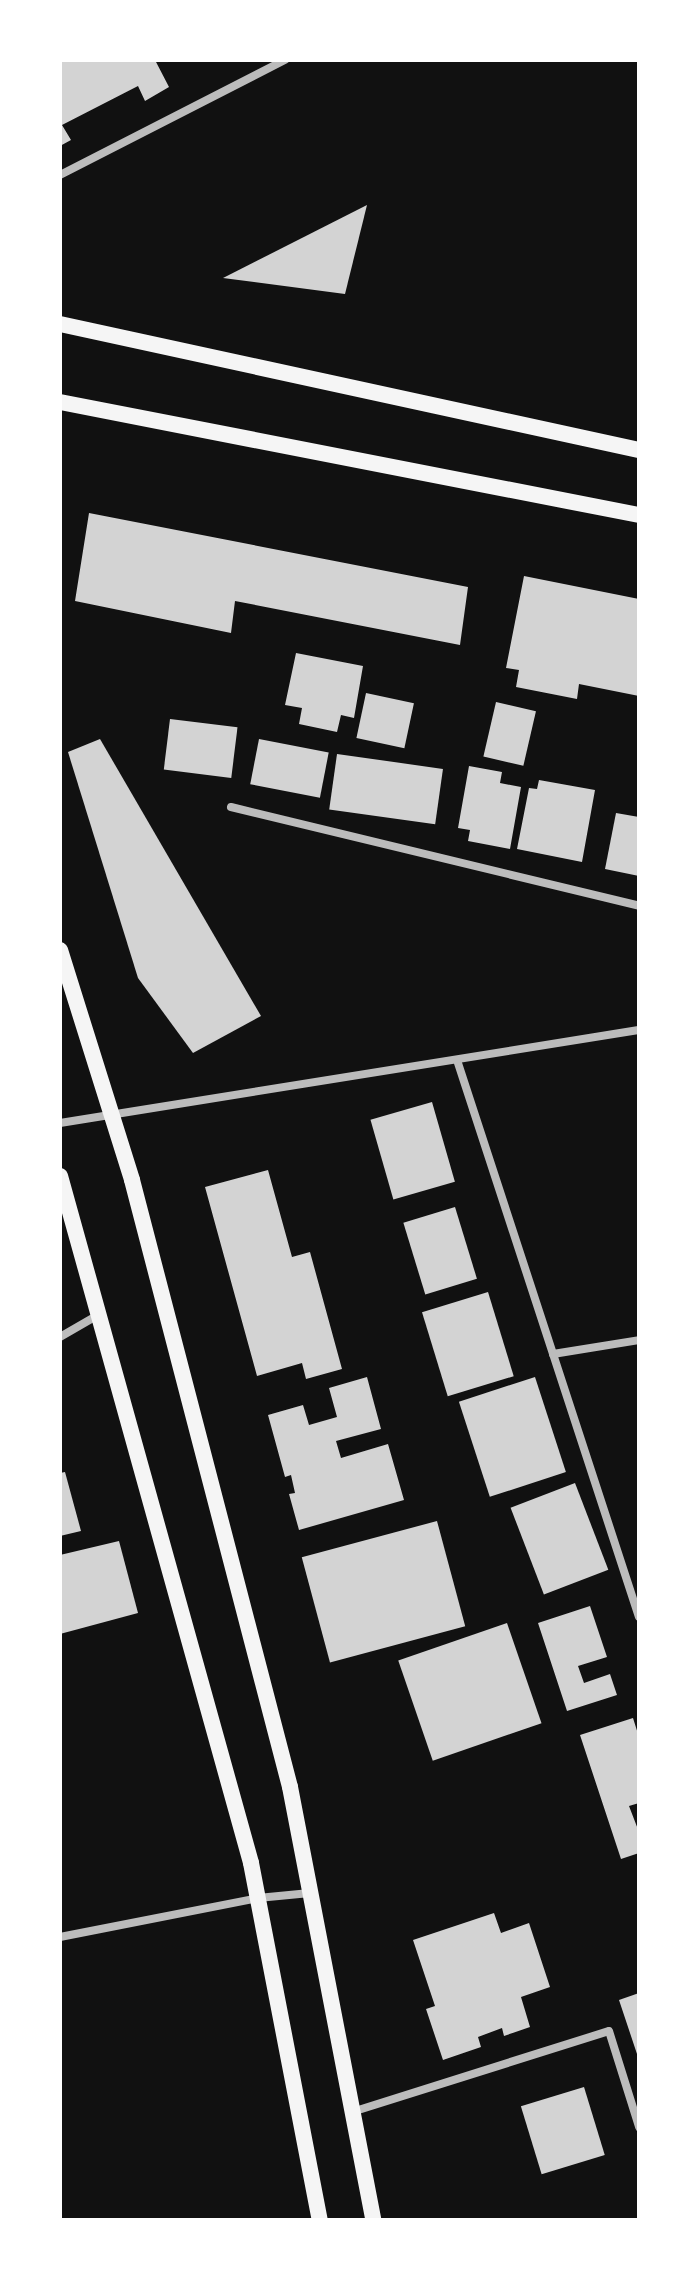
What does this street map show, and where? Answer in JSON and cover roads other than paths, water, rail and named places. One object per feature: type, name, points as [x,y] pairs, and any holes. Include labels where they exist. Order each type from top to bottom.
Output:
[{"type":"main road","points":[[60,324],[639,450]]},
{"type":"main road","points":[[60,402],[639,515]]},
{"type":"main road","points":[[60,950],[112,1116],[290,1787],[373,2220]]},
{"type":"main road","points":[[60,1176],[258,1898],[320,2220]]},
{"type":"street","points":[[60,175],[285,60]]},
{"type":"street","points":[[231,807],[639,906]]},
{"type":"street","points":[[60,1123],[639,1030]]},
{"type":"street","points":[[457,1060],[639,1617]]},
{"type":"street","points":[[60,1337],[99,1315]]},
{"type":"street","points":[[553,1354],[639,1340]]},
{"type":"street","points":[[60,1937],[258,1898],[311,1893]]},
{"type":"street","points":[[352,2112],[609,2031],[639,2127]]}]
